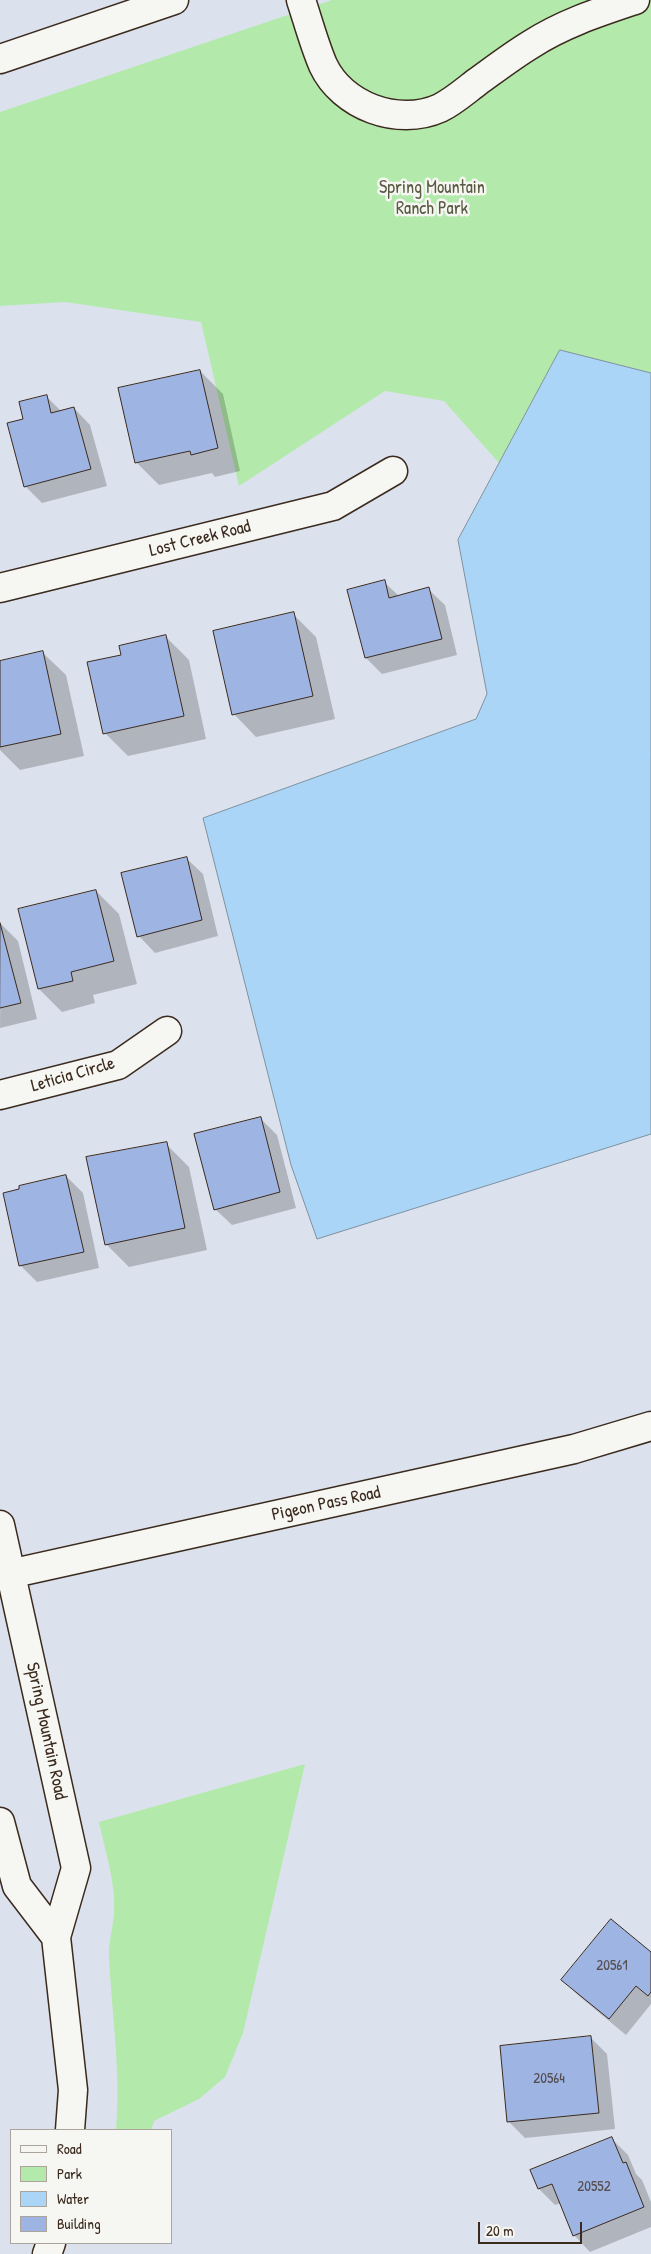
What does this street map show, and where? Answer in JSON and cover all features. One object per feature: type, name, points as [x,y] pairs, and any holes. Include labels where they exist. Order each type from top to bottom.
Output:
[{"type":"street","points":[[0,59],[174,0]]},
{"type":"street","points":[[301,0],[324,66],[338,88],[374,109],[397,115],[440,108],[532,44],[571,24],[635,0]]},
{"type":"street","name":"Lost Creek Road","points":[[0,588],[333,506],[394,471]]},
{"type":"street","name":"Leticia Circle","points":[[0,1095],[118,1064],[166,1031]]},
{"type":"street","name":"Pigeon Pass Road","points":[[6,1575],[574,1448],[651,1426]]},
{"type":"street","name":"Spring Mountain Road","points":[[0,1525],[6,1575],[76,1868],[56,1937],[73,2090],[70,2129]]},
{"type":"street","points":[[0,1822],[17,1886],[56,1937]]},
{"type":"green space","name":"Spring Mountain Ranch Park","points":[[332,0],[651,0],[651,373],[560,350],[499,463],[444,401],[385,391],[239,486],[201,322],[65,302],[0,306],[0,112]]},
{"type":"green space","points":[[305,1764],[243,2033],[225,2077],[199,2099],[154,2121],[151,2129],[116,2129],[117,2066],[109,1952],[114,1902],[112,1879],[99,1822]]},
{"type":"water","points":[[560,350],[651,373],[651,1134],[317,1239],[291,1165],[203,818],[476,719],[487,694],[458,540]]},
{"type":"building","points":[[200,370],[218,448],[191,455],[190,451],[135,463],[118,388]]},
{"type":"building","points":[[47,395],[51,413],[74,407],[91,469],[24,487],[7,423],[23,419],[19,402]]},
{"type":"building","points":[[385,580],[389,598],[429,587],[442,639],[365,658],[347,590]]},
{"type":"building","points":[[294,612],[313,696],[232,715],[213,631]]},
{"type":"building","points":[[166,635],[184,716],[103,734],[87,662],[121,655],[119,646]]},
{"type":"building","points":[[43,651],[61,734],[0,747],[0,661]]},
{"type":"building","points":[[187,857],[202,920],[137,937],[121,873]]},
{"type":"building","points":[[96,890],[114,961],[71,972],[73,981],[38,989],[18,909]]},
{"type":"building","points":[[0,923],[21,1003],[0,1008]]},
{"type":"building","points":[[261,1117],[280,1192],[214,1210],[194,1134]]},
{"type":"building","points":[[167,1142],[185,1228],[105,1245],[86,1157]]},
{"type":"building","points":[[66,1175],[84,1252],[19,1266],[3,1193],[19,1189],[19,1186]]},
{"type":"building","points":[[611,1919],[651,1952],[651,1992],[648,1996],[636,1986],[609,2019],[561,1980]]},
{"type":"building","points":[[591,2036],[599,2113],[507,2122],[500,2046]]},
{"type":"building","points":[[612,2137],[623,2163],[626,2162],[644,2207],[573,2236],[552,2184],[538,2189],[530,2170]]}]
